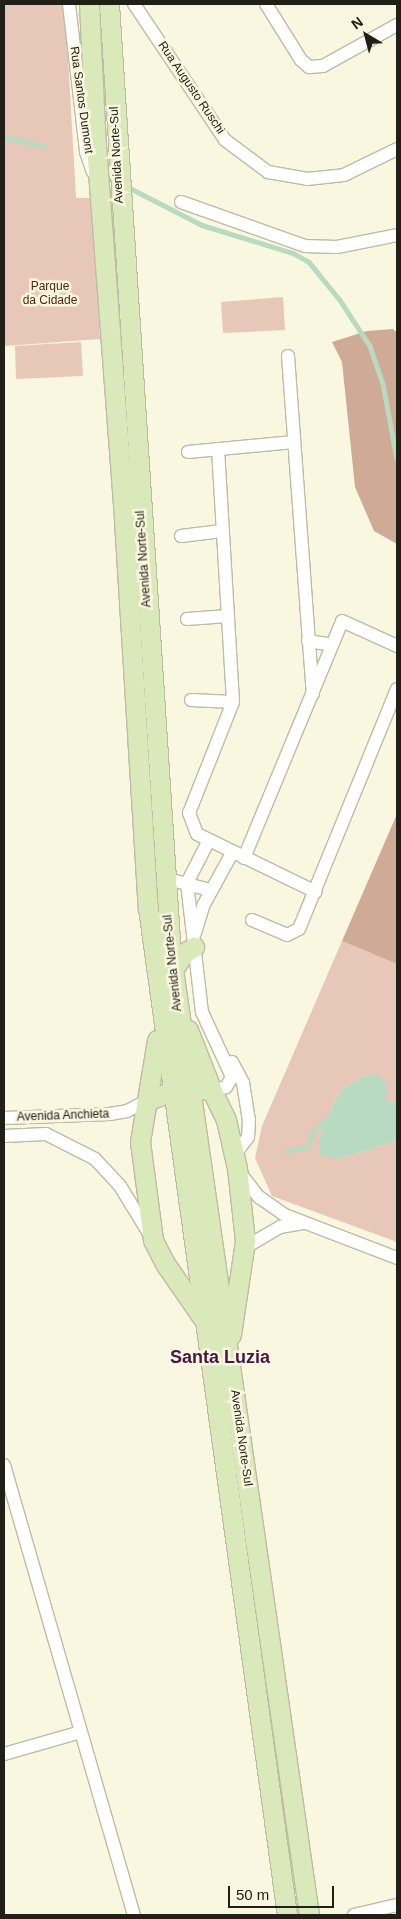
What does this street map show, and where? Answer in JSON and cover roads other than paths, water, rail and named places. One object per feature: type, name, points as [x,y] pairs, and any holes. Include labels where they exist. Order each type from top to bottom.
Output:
[{"type":"main road","name":"Avenida Norte-Sul","points":[[89,4],[96,145],[102,195],[147,898],[169,1004],[206,1271],[229,1354],[310,1915]]},
{"type":"main road","name":"Avenida Norte-Sul","points":[[109,4],[164,878],[173,970],[169,1004]]},
{"type":"main road","points":[[173,970],[184,953],[194,944]]},
{"type":"main road","points":[[169,1004],[226,1120],[236,1161],[244,1248],[229,1354]]},
{"type":"main road","points":[[169,1004],[140,1142],[153,1240],[166,1265],[206,1323]]},
{"type":"main road","points":[[149,1100],[180,1089],[212,1091]]},
{"type":"main road","points":[[166,1265],[179,1272],[206,1271],[235,1262],[244,1248]]},
{"type":"main road","name":"Avenida Norte-Sul","points":[[206,1271],[206,1323],[287,1915]]},
{"type":"street","name":"Rua Santos Dumont","points":[[69,4],[86,152],[102,195]]},
{"type":"street","name":"Rua Augusto Ruschi","points":[[134,4],[225,140],[268,172],[307,180],[344,175],[397,149]]},
{"type":"street","points":[[266,4],[301,60],[309,67],[323,66],[397,25]]},
{"type":"street","points":[[181,202],[305,246],[337,247],[397,235]]},
{"type":"street","points":[[288,356],[313,694]]},
{"type":"street","points":[[188,452],[294,442]]},
{"type":"street","points":[[218,449],[233,702],[189,813],[194,831],[232,853],[316,892]]},
{"type":"street","points":[[181,536],[222,531]]},
{"type":"street","points":[[187,619],[228,616]]},
{"type":"street","points":[[244,858],[342,621],[397,646]]},
{"type":"street","points":[[308,641],[332,645]]},
{"type":"street","points":[[252,920],[287,935],[295,934],[316,892],[397,689]]},
{"type":"street","points":[[191,700],[233,702]]},
{"type":"street","points":[[209,840],[187,883],[202,1012],[231,1071],[231,1081],[220,1090],[212,1091]]},
{"type":"street","points":[[194,944],[210,890],[232,853]]},
{"type":"street","points":[[164,878],[210,890]]},
{"type":"street","points":[[224,1054],[232,1061],[243,1082],[249,1107],[248,1137],[236,1161],[259,1198],[285,1215],[308,1222],[397,1258]]},
{"type":"street","name":"Avenida Anchieta","points":[[4,1118],[110,1114],[127,1111],[149,1100]]},
{"type":"street","name":"Avenida Anchieta","points":[[4,1136],[46,1134],[95,1159],[120,1186],[153,1240]]},
{"type":"street","points":[[244,1248],[280,1227],[308,1222]]},
{"type":"street","points":[[4,1465],[134,1915]]},
{"type":"street","points":[[4,1754],[81,1732]]},
{"type":"street","points":[[354,1915],[397,1905]]},
{"type":"waterway","points":[[4,137],[43,146]]},
{"type":"waterway","points":[[126,186],[202,225],[293,253],[309,262],[340,300],[370,346],[383,384],[397,459]]},
{"type":"waterway","points":[[287,1151],[308,1147],[313,1131],[330,1116]]},
{"type":"district","name":"Santa Luzia","points":[[220,1357]]},
{"type":"park label","name":"Parque da Cidade","points":[[50,294]]}]
